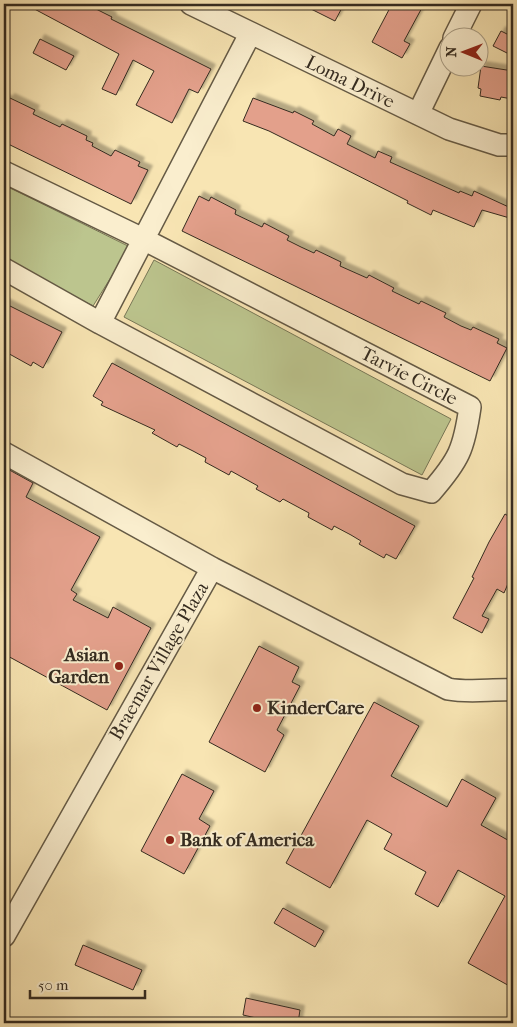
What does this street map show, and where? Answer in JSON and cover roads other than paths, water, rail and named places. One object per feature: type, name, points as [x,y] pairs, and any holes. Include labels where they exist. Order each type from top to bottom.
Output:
[{"type":"street","name":"Loma Drive","points":[[191,4],[418,114],[471,137],[499,144],[513,145]]},
{"type":"street","points":[[459,28],[470,4]]},
{"type":"street","points":[[100,323],[250,34]]},
{"type":"street","points":[[418,114],[440,69]]},
{"type":"street","name":"Tarvie Circle","points":[[4,172],[144,240],[470,407],[464,444],[449,472],[431,492],[402,484],[100,323],[4,269]]},
{"type":"street","name":"Braemar Village Plaza","points":[[4,453],[212,568],[4,936]]},
{"type":"street","points":[[212,568],[448,689],[464,692],[481,689],[513,690]]},
{"type":"place","name":"Asian Garden","points":[[119,666]]},
{"type":"place","name":"KinderCare","points":[[257,708]]},
{"type":"place","name":"Bank of America","points":[[170,840]]}]
